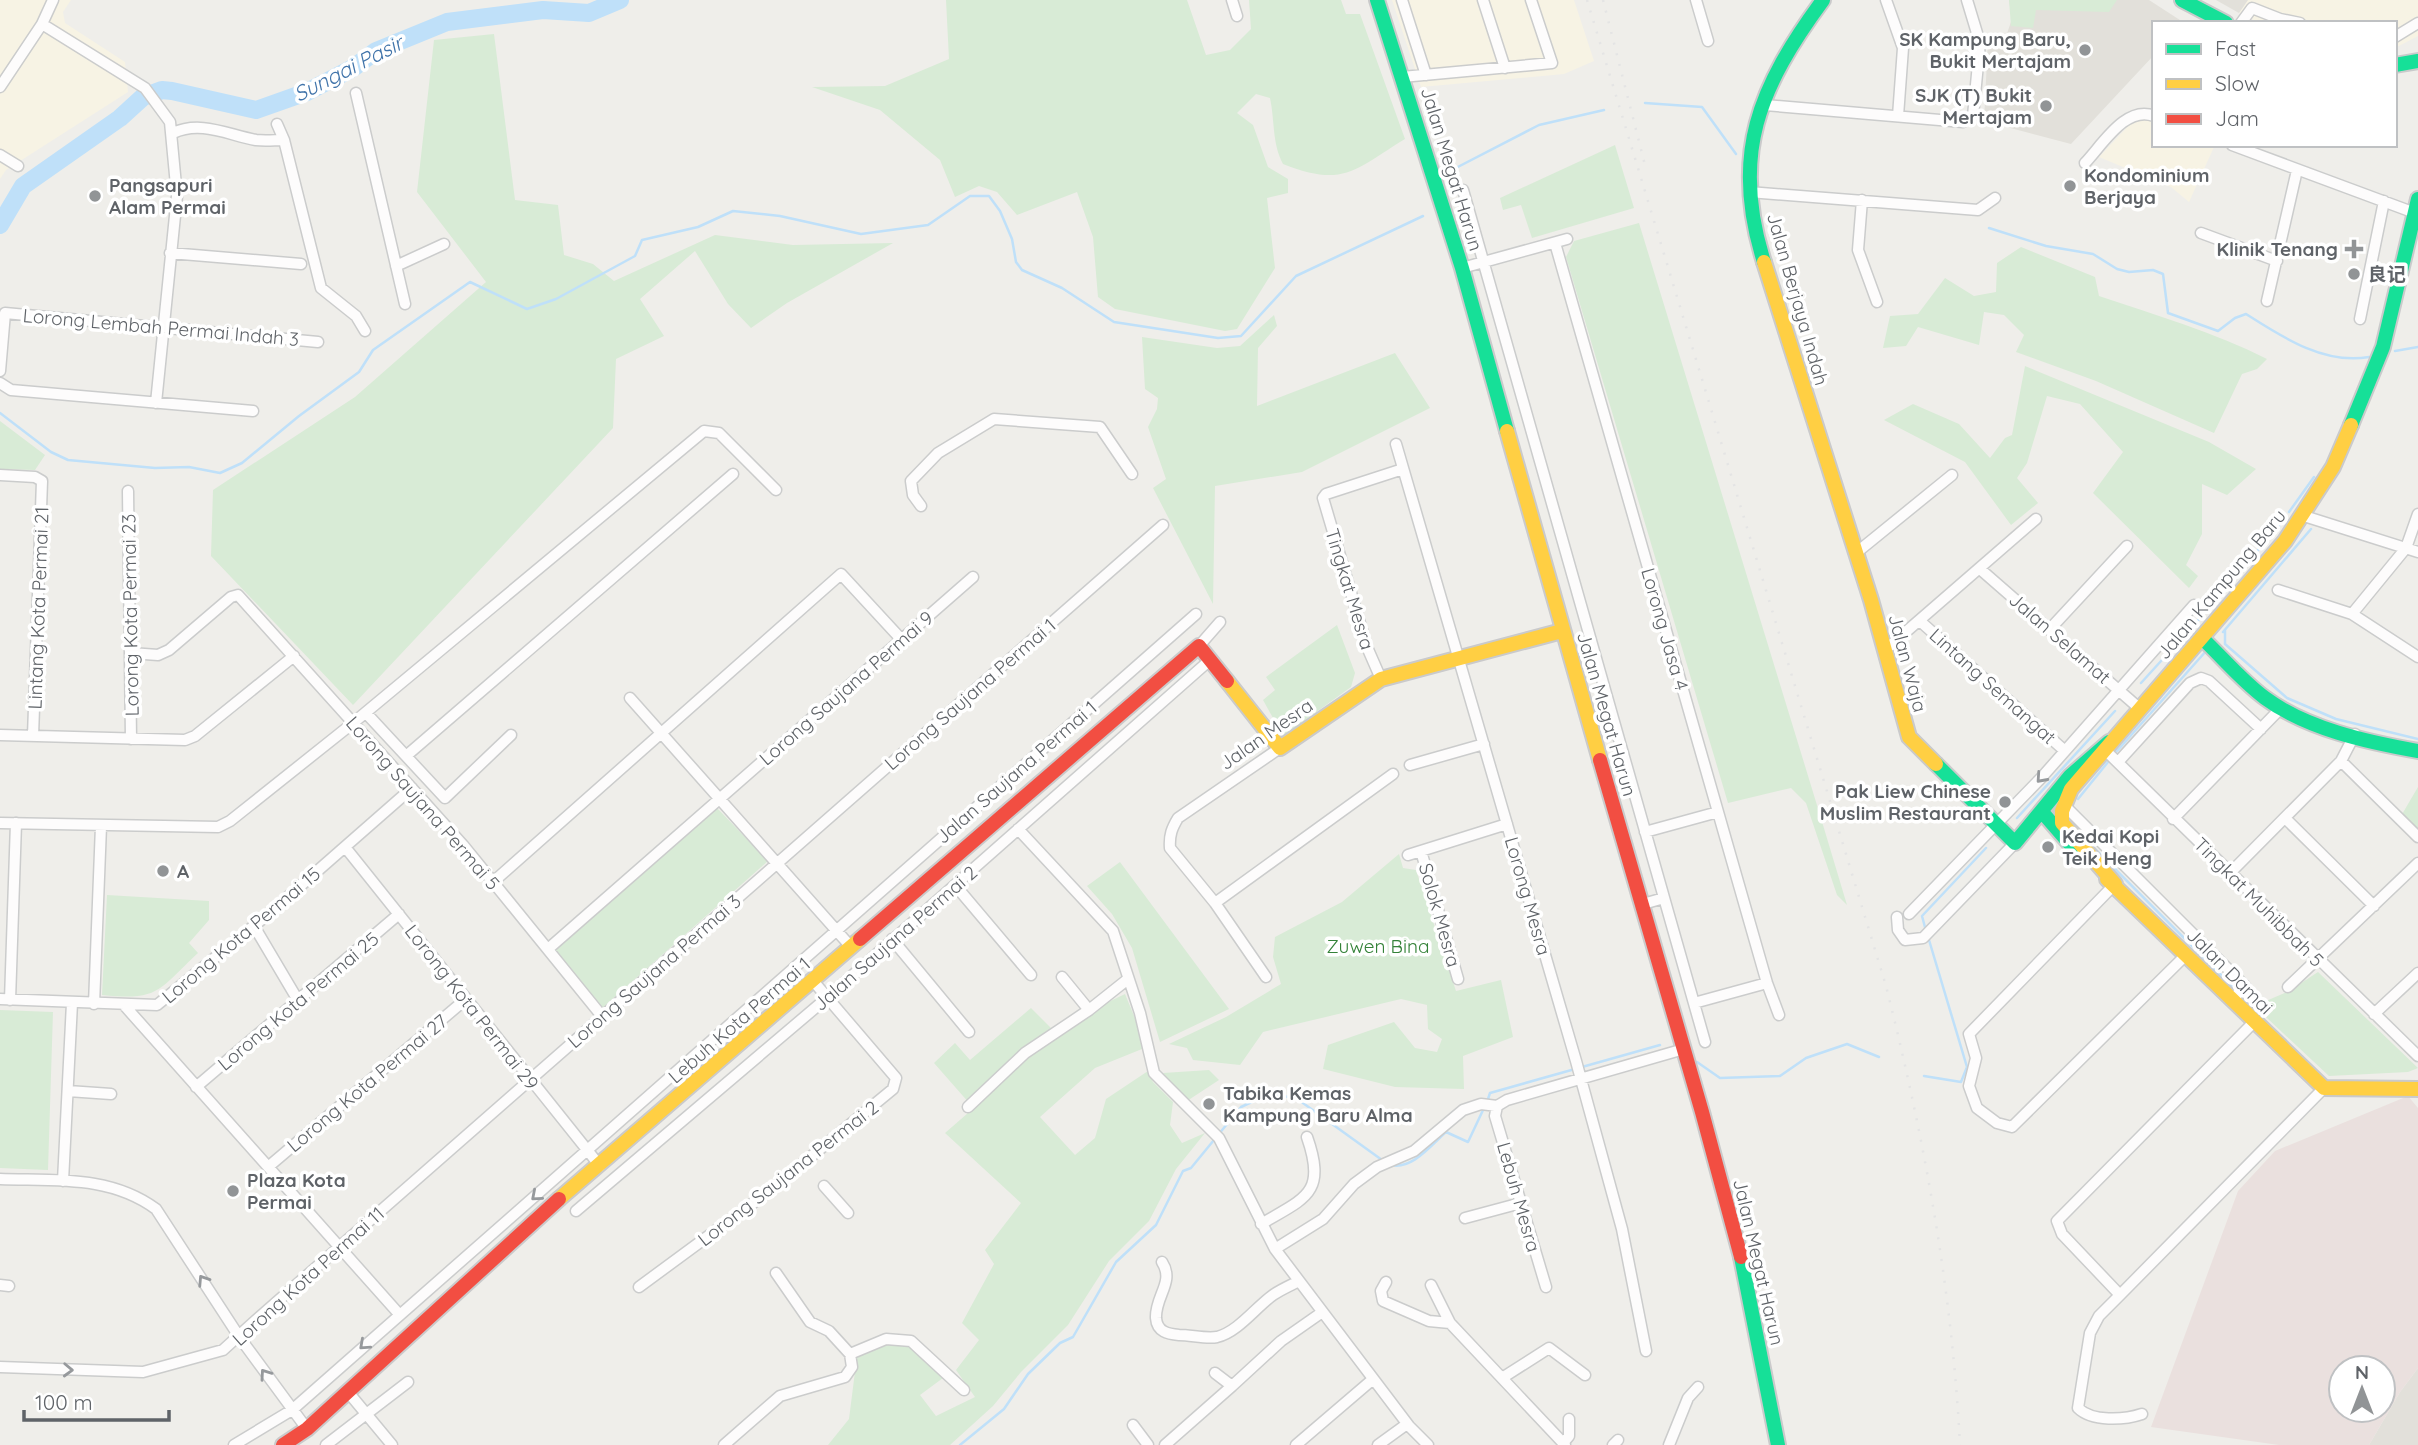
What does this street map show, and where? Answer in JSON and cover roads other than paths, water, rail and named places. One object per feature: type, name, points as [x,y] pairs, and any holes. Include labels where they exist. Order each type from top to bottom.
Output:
[{"type":"street","points":[[0,87],[41,24],[53,0]]},
{"type":"street","points":[[1232,0],[1237,16]]},
{"type":"street","name":"Jalan Megat Harun","points":[[1377,0],[1462,268],[1562,631],[1684,1049],[1738,1244],[1778,1445]]},
{"type":"street","name":"Jalan Megat Harun","points":[[1402,0],[1426,75]]},
{"type":"street","points":[[1483,0],[1505,68]]},
{"type":"street","points":[[1402,77],[1552,63],[1531,0]]},
{"type":"street","points":[[1696,0],[1708,41]]},
{"type":"street","name":"Jalan Berjaya Indah","points":[[1823,0],[1805,23],[1765,105],[1750,146],[1749,192],[1759,247],[1825,456]]},
{"type":"street","points":[[1886,0],[1903,48],[1898,116]]},
{"type":"street","points":[[1765,105],[1963,122],[1973,116],[1980,43],[1968,0]]},
{"type":"street","points":[[2182,0],[2222,21]]},
{"type":"street","points":[[2242,21],[2252,8],[2290,21]]},
{"type":"street","points":[[2397,36],[2418,23]]},
{"type":"street","points":[[41,24],[145,88],[170,122],[177,196],[156,403]]},
{"type":"street","points":[[2397,65],[2418,61]]},
{"type":"street","points":[[2397,65],[2418,72]]},
{"type":"street","points":[[356,93],[405,304]]},
{"type":"street","points":[[2085,163],[2130,115],[2141,111],[2152,115]]},
{"type":"street","points":[[277,124],[284,140],[321,288],[356,316],[365,331]]},
{"type":"street","points":[[173,133],[187,127],[200,127],[258,141],[284,140]]},
{"type":"street","points":[[2237,147],[2384,201],[2417,206]]},
{"type":"street","points":[[0,155],[18,166]]},
{"type":"street","points":[[2267,301],[2297,170]]},
{"type":"street","name":"Jalan Megat Harun","points":[[1463,190],[1705,1042]]},
{"type":"street","points":[[1749,192],[1979,210],[1995,198]]},
{"type":"street","points":[[1862,200],[1858,250],[1877,302]]},
{"type":"street","points":[[2360,319],[2384,201]]},
{"type":"street","name":"Jalan Kampung Baru","points":[[2063,804],[2068,792],[2106,746],[2202,638],[2304,516],[2333,467],[2379,358],[2417,206]]},
{"type":"street","points":[[2201,233],[2277,261]]},
{"type":"street","points":[[1462,268],[1567,239]]},
{"type":"street","name":"Lorong Jasa 4","points":[[1555,243],[1767,983],[1779,1015]]},
{"type":"street","points":[[396,266],[444,244]]},
{"type":"street","points":[[170,253],[301,264]]},
{"type":"street","name":"Lorong Lembah Permai Indah 3","points":[[0,371],[5,313],[163,330],[318,342]]},
{"type":"street","points":[[2,385],[253,411]]},
{"type":"street","points":[[921,506],[913,495],[911,481],[938,453],[994,419],[1100,427],[1132,474]]},
{"type":"street","points":[[0,823],[218,827],[230,821],[366,713],[704,431],[719,433],[776,490]]},
{"type":"street","name":"Lorong Mesra","points":[[1396,444],[1622,1229],[1647,1351]]},
{"type":"street","name":"Jalan Waja","points":[[1825,456],[1909,737],[2015,843]]},
{"type":"street","name":"Tingkat Mesra","points":[[1381,679],[1367,647],[1323,498],[1403,469]]},
{"type":"street","points":[[406,756],[733,474]]},
{"type":"street","name":"Lintang Kota Permai 21","points":[[0,475],[35,477],[42,481],[33,736]]},
{"type":"street","points":[[1856,553],[1952,475]]},
{"type":"street","name":"Lorong Kota Permai 23","points":[[128,491],[131,739]]},
{"type":"street","points":[[2352,614],[2406,548],[2418,514]]},
{"type":"street","points":[[2304,516],[2418,552]]},
{"type":"street","points":[[1885,650],[1921,622],[2036,519]]},
{"type":"street","name":"Lorong Saujana Permai 1","points":[[778,863],[1163,525]]},
{"type":"street","points":[[2050,629],[2127,546]]},
{"type":"street","name":"Jalan Selamat","points":[[1980,569],[2139,708]]},
{"type":"street","points":[[493,882],[841,574],[901,639]]},
{"type":"street","name":"Lorong Saujana Permai 9","points":[[548,949],[973,577]]},
{"type":"street","points":[[2278,590],[2352,614],[2418,657]]},
{"type":"street","name":"Lorong Saujana Permai 5","points":[[131,653],[158,655],[169,650],[230,597],[238,595],[493,882],[601,1015]]},
{"type":"street","points":[[1909,914],[1998,824],[2194,605]]},
{"type":"street","name":"Jalan Saujana Permai 1","points":[[837,931],[1196,614]]},
{"type":"street","name":"Lebuh Kota Permai 1","points":[[283,1445],[307,1429],[517,1236],[814,982],[1199,646],[1220,622]]},
{"type":"street","name":"Lintang Semangat","points":[[1921,622],[2065,751]]},
{"type":"street","name":"Jalan Mesra","points":[[1266,977],[1214,903],[1170,848],[1171,830],[1178,818],[1381,679],[1562,631]]},
{"type":"street","points":[[2202,638],[2264,697],[2281,708],[2355,734],[2418,751]]},
{"type":"street","points":[[1199,646],[1280,748]]},
{"type":"street","points":[[0,735],[186,740],[195,736],[294,656]]},
{"type":"street","name":"Jalan Saujana Permai 2","points":[[576,1211],[828,997],[1210,660]]},
{"type":"street","name":"Jalan Kampung Baru","points":[[2118,762],[2190,683],[2202,678],[2209,681],[2261,729]]},
{"type":"street","points":[[630,698],[852,948]]},
{"type":"street","points":[[2174,819],[2281,708]]},
{"type":"street","points":[[366,713],[445,798],[511,734]]},
{"type":"street","points":[[2230,873],[2341,761],[2355,734]]},
{"type":"street","points":[[1410,765],[1484,744]]},
{"type":"street","name":"Jalan Kampung Baru","points":[[1897,917],[1898,930],[1905,940],[1923,938],[2043,813],[2049,799],[2092,751],[2106,746]]},
{"type":"street","name":"Tingkat Muhibbah 5","points":[[2106,746],[2118,762],[2174,819],[2418,1056]]},
{"type":"street","points":[[2341,761],[2418,837]]},
{"type":"street","points":[[1214,903],[1393,774]]},
{"type":"street","name":"Lorong Kota Permai 15","points":[[5,1000],[157,1005],[254,926],[412,789]]},
{"type":"street","points":[[2063,804],[2062,823],[2115,884],[1969,1034],[1976,1058],[1969,1086],[1977,1108],[1997,1123],[2012,1127],[2186,955]]},
{"type":"street","points":[[2063,804],[2245,986],[2232,1000]]},
{"type":"street","points":[[1645,832],[1718,812]]},
{"type":"street","name":"Jalan Damai","points":[[2043,813],[2060,836],[2115,884],[2324,1088]]},
{"type":"street","points":[[2285,818],[2374,906]]},
{"type":"street","points":[[5,1000],[13,912],[16,824]]},
{"type":"street","name":"Solok Mesra","points":[[1408,855],[1507,824]]},
{"type":"street","points":[[94,1004],[101,826]]},
{"type":"street","points":[[1018,830],[1113,931],[1154,1073],[1219,1138],[1261,1224],[1297,1282],[1407,1424],[1428,1445]]},
{"type":"street","name":"Lorong Kota Permai 29","points":[[345,847],[600,1166]]},
{"type":"street","name":"Solok Mesra","points":[[1421,851],[1458,979]]},
{"type":"street","name":"Lorong Saujana Permai 3","points":[[530,1080],[601,1015],[778,863]]},
{"type":"street","points":[[2288,988],[2418,863]]},
{"type":"street","points":[[955,885],[1031,975]]},
{"type":"street","points":[[1643,904],[1664,898]]},
{"type":"street","points":[[0,911],[13,912]]},
{"type":"street","name":"Lorong Kota Permai 25","points":[[196,1087],[299,1002],[399,914]]},
{"type":"street","points":[[254,926],[299,1002]]},
{"type":"street","name":"Lebuh Kota Permai 1","points":[[234,1445],[292,1410],[837,931]]},
{"type":"street","points":[[892,939],[969,1032]]},
{"type":"street","points":[[2374,1014],[2418,973]]},
{"type":"street","points":[[1062,977],[1089,1010]]},
{"type":"street","points":[[968,1107],[1025,1053],[1089,1010],[1128,979]]},
{"type":"street","name":"Lorong Saujana Permai 2","points":[[639,1287],[768,1192],[893,1089],[896,1078],[814,982]]},
{"type":"street","points":[[1694,1003],[1767,983]]},
{"type":"street","name":"Lorong Kota Permai 27","points":[[268,1167],[466,999]]},
{"type":"street","points":[[63,1181],[72,1003]]},
{"type":"street","points":[[124,1005],[399,1314]]},
{"type":"street","points":[[2120,1295],[2062,1234],[2057,1221],[2254,1022]]},
{"type":"street","points":[[1275,1249],[1323,1219],[1354,1184],[1386,1162],[1414,1151],[1464,1110],[1507,1100],[1578,1071],[1684,1049]]},
{"type":"street","name":"Lorong Kota Permai 11","points":[[0,1367],[143,1372],[223,1350],[240,1338],[530,1080]]},
{"type":"street","points":[[2142,1414],[2122,1420],[2084,1413],[2078,1408],[2090,1333],[2099,1316],[2324,1088],[2342,1091],[2402,1086],[2418,1089]]},
{"type":"street","points":[[68,1091],[111,1094]]},
{"type":"street","name":"Lebuh Mesra","points":[[1489,1105],[1495,1115],[1546,1287]]},
{"type":"street","points":[[1261,1224],[1301,1200],[1312,1188],[1317,1172],[1307,1137]]},
{"type":"street","points":[[0,1179],[103,1183],[139,1196],[156,1209],[240,1338],[307,1429]]},
{"type":"street","points":[[824,1186],[848,1213]]},
{"type":"street","points":[[1465,1218],[1521,1203]]},
{"type":"street","points":[[1162,1262],[1168,1272],[1168,1279],[1158,1303],[1156,1319],[1160,1328],[1168,1334],[1216,1337],[1228,1332],[1274,1294],[1297,1282]]},
{"type":"street","points":[[724,1445],[780,1396],[845,1377],[852,1367],[850,1354],[829,1331],[810,1322],[776,1273]]},
{"type":"street","points":[[1386,1282],[1381,1291],[1383,1301],[1429,1321],[1450,1323]]},
{"type":"street","points":[[1431,1284],[1450,1323],[1564,1444],[1569,1436],[1569,1419]]},
{"type":"street","points":[[1165,1445],[1281,1341],[1321,1313]]},
{"type":"street","points":[[850,1354],[886,1339],[911,1341],[964,1390]]},
{"type":"street","points":[[1502,1378],[1549,1348],[1585,1375]]},
{"type":"street","points":[[1215,1373],[1232,1386]]},
{"type":"street","points":[[1296,1445],[1372,1380]]},
{"type":"street","points":[[326,1445],[408,1382]]},
{"type":"street","points":[[1669,1445],[1688,1398],[1698,1387]]},
{"type":"street","points":[[348,1392],[392,1445]]},
{"type":"street","points":[[1378,1445],[1407,1424]]},
{"type":"street","points":[[1133,1425],[1148,1445]]},
{"type":"waterway","name":"Sungai Pasir","points":[[0,225],[23,186],[120,118],[143,97],[162,90],[256,110],[307,92],[353,68],[376,51],[447,22],[543,10],[589,13],[620,0]]},
{"type":"waterway","points":[[1645,103],[1702,107],[1736,154]]},
{"type":"waterway","points":[[1450,171],[1539,125],[1604,110]]},
{"type":"waterway","points":[[0,413],[51,452],[68,460],[155,468],[189,467],[220,473],[242,463],[299,416],[359,372],[373,350],[470,282],[527,309],[556,299],[635,256],[642,240],[698,227],[733,211],[780,216],[861,234],[928,225],[970,196],[989,196],[1000,211],[1012,239],[1016,262],[1022,270],[1062,288],[1114,322],[1218,338],[1241,336],[1296,276],[1423,216]]},
{"type":"waterway","points":[[1989,228],[2046,246],[2093,254],[2117,269],[2129,272],[2153,270],[2163,274],[2168,313],[2218,331],[2235,318],[2246,314],[2289,340],[2320,353],[2336,357],[2369,357]]},
{"type":"waterway","points":[[2395,351],[2418,347]]},
{"type":"waterway","points":[[2289,512],[2314,477]]},
{"type":"waterway","points":[[2209,608],[2286,517]]},
{"type":"waterway","points":[[2223,632],[2311,529]]},
{"type":"waterway","points":[[2141,683],[2202,616]]},
{"type":"waterway","points":[[2225,630],[2225,644],[2287,698],[2336,719],[2418,739]]},
{"type":"waterway","points":[[2117,751],[2207,650]]},
{"type":"waterway","points":[[2017,818],[2115,711]]},
{"type":"waterway","points":[[2078,799],[2108,762]]},
{"type":"waterway","points":[[2084,838],[2233,987]]},
{"type":"waterway","points":[[1926,931],[1922,916],[1986,848]]},
{"type":"waterway","points":[[1924,1076],[1961,1082],[1967,1067],[1929,940]]},
{"type":"waterway","points":[[1697,1062],[1720,1078],[1780,1076],[1806,1058],[1847,1044],[1879,1057]]},
{"type":"waterway","points":[[1582,1067],[1660,1045]]},
{"type":"waterway","points":[[1487,1102],[1490,1093],[1575,1069]]},
{"type":"waterway","points":[[960,1445],[1004,1409],[1028,1374],[1060,1343],[1073,1337],[1116,1262],[1156,1225],[1183,1171],[1191,1168],[1241,1107],[1269,1094],[1296,1098],[1382,1160]]},
{"type":"waterway","points":[[1391,1165],[1399,1166],[1414,1160],[1446,1132],[1468,1142],[1484,1108]]},
{"type":"railway","points":[[1587,0],[1886,986],[1912,1099],[1934,1214],[1950,1329],[1960,1445]]},
{"type":"railway","points":[[1603,0],[1646,169]]},
{"type":"place","name":"SK Kampung Baru, Bukit Mertajam","points":[[2085,50]]},
{"type":"place","name":"SJK (T) Bukit Mertajam","points":[[2046,106]]},
{"type":"place","name":"Kondominium Berjaya","points":[[2070,186]]},
{"type":"place","name":"Pangsapuri Alam Permai","points":[[95,196]]},
{"type":"place","name":"Klinik Tenang","points":[[2354,249]]},
{"type":"place","name":"良记","points":[[2354,274]]},
{"type":"place","name":"Pak Liew Chinese Muslim Restaurant","points":[[2005,802]]},
{"type":"place","name":"Kedai Kopi Teik Heng","points":[[2048,847]]},
{"type":"place","name":"A","points":[[163,871]]},
{"type":"place","name":"Tabika Kemas Kampung Baru Alma","points":[[1209,1104]]},
{"type":"place","name":"Plaza Kota Permai","points":[[233,1191]]},
{"type":"park label","name":"Zuwen Bina","points":[[1378,946]]}]
